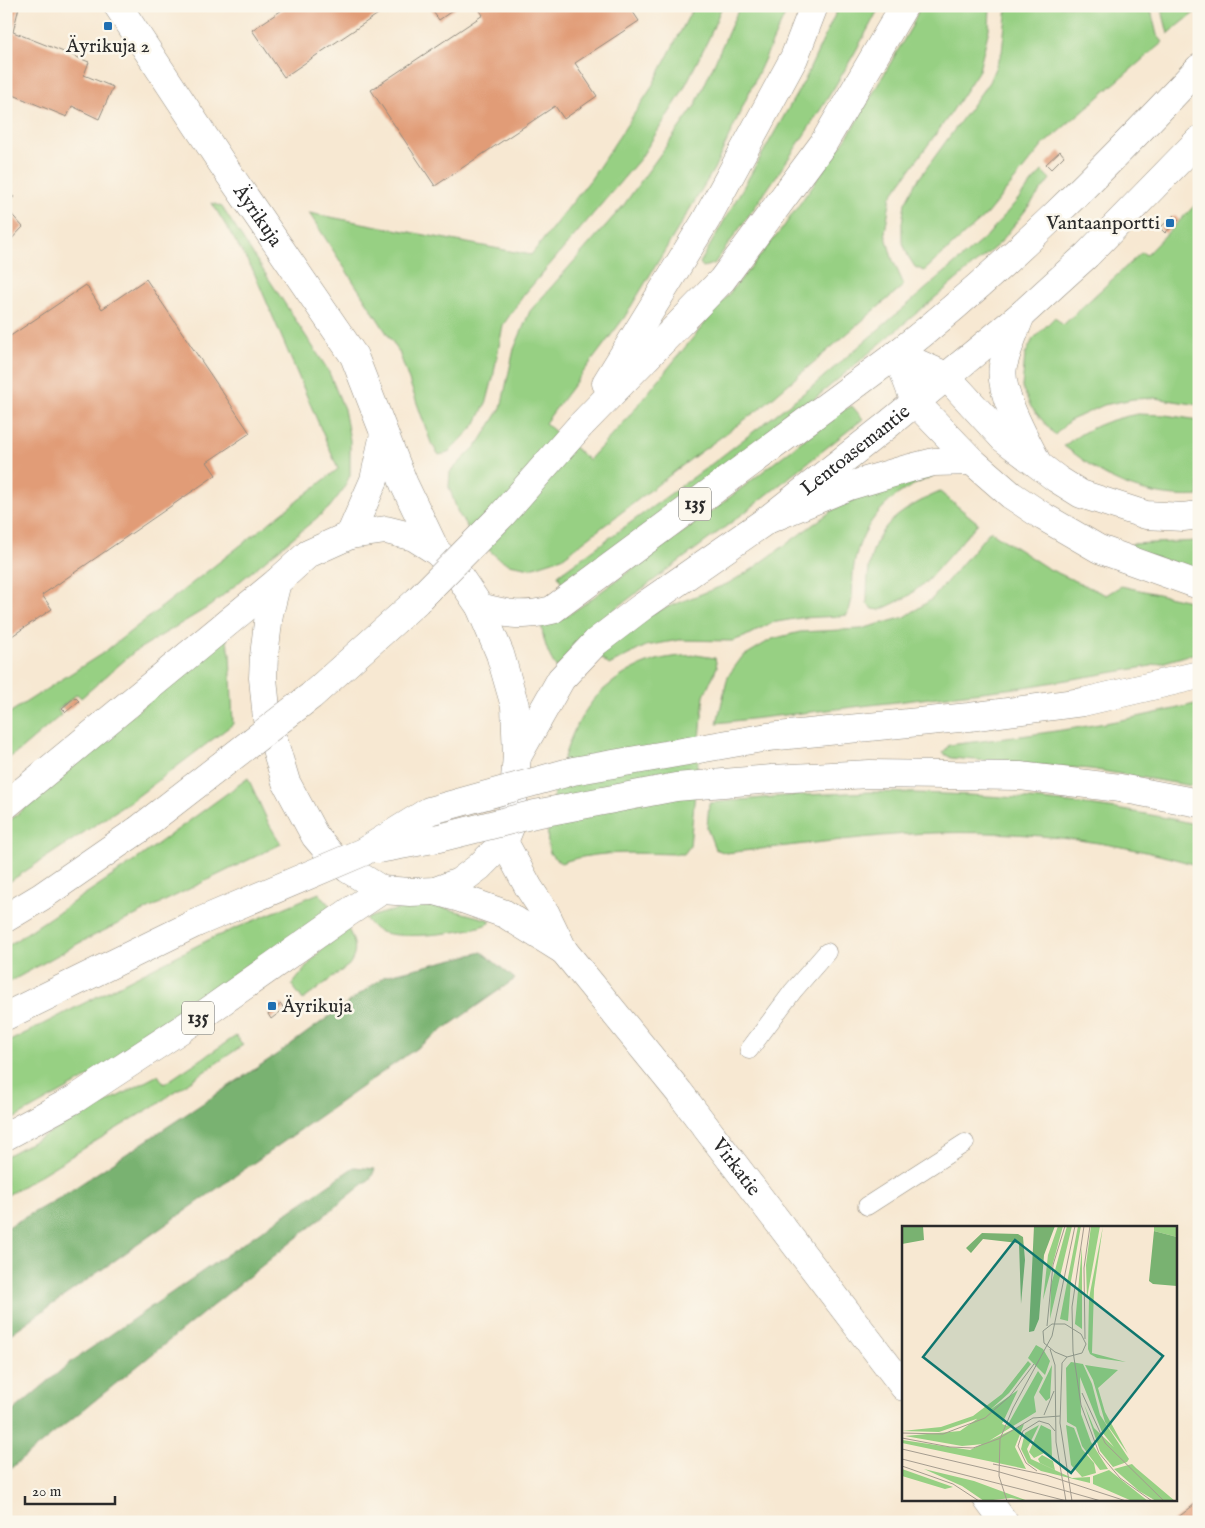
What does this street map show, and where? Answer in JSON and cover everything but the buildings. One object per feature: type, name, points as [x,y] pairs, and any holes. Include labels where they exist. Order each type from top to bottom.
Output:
[{"type":"main road","name":"Äyrikuja","points":[[118,6],[354,356],[404,484],[436,550]]},
{"type":"main road","points":[[580,426],[706,220],[794,58],[814,6]]},
{"type":"main road","points":[[6,918],[41,897],[138,830],[311,696],[417,601],[501,516],[580,426],[722,280],[823,144],[904,6]]},
{"type":"main road","name":"135","points":[[480,607],[503,614],[532,615],[552,610],[897,354],[941,320],[1082,190],[1193,74]]},
{"type":"main road","name":"Lentoasemantie","points":[[517,756],[561,679],[596,642],[642,606],[767,520],[916,402],[1021,314],[1087,255],[1199,140]]},
{"type":"main road","points":[[1021,314],[1003,367],[1003,385],[1018,423],[1038,464]]},
{"type":"main road","points":[[897,354],[946,376],[1003,438],[1057,479],[1081,494],[1146,514],[1183,517],[1199,515]]},
{"type":"main road","points":[[897,354],[916,402],[972,461],[1011,496],[1099,549],[1199,586]]},
{"type":"main road","points":[[350,535],[374,480],[384,434]]},
{"type":"main road","points":[[767,520],[849,486],[910,468],[934,462],[972,461]]},
{"type":"main road","points":[[6,805],[277,582],[308,554],[350,535],[386,530],[414,537],[436,550],[453,567],[480,607],[500,654],[515,706],[517,756],[511,825],[504,842],[479,867],[459,882],[435,891],[382,890],[348,869],[332,856],[315,836],[286,782],[267,719],[263,678],[268,621],[277,582]]},
{"type":"main road","points":[[6,1016],[196,923],[363,852],[429,811],[573,771],[768,737],[969,717],[1083,702],[1196,676]]},
{"type":"main road","points":[[363,852],[439,838],[535,814],[676,787],[772,779],[870,774],[1020,776],[1120,788],[1199,802]]},
{"type":"main road","name":"Virkatie","points":[[504,842],[529,888],[546,914],[564,951],[679,1092],[902,1384]]},
{"type":"main road","name":"135","points":[[6,1136],[75,1098],[117,1072],[200,1017],[382,890]]},
{"type":"main road","name":"Virkatie","points":[[435,891],[505,914],[564,951]]},
{"type":"main road","points":[[988,1500],[1004,1522]]},
{"type":"lane","points":[[749,1050],[793,991],[828,952]]},
{"type":"lane","points":[[867,1206],[965,1143]]},
{"type":"green space","points":[[694,6],[722,6],[709,38],[681,94],[640,159],[523,296],[503,325],[487,401],[475,425],[448,453],[439,455],[431,443],[399,352],[309,213],[531,255],[591,179],[650,90]]},
{"type":"green space","points":[[740,6],[789,6],[714,169],[624,318],[545,423],[589,460],[624,422],[782,229],[851,131],[912,26],[920,6],[990,6],[989,29],[979,70],[951,113],[891,196],[885,232],[892,258],[904,285],[758,410],[562,558],[531,568],[509,564],[498,558],[473,536],[458,513],[449,487],[450,472],[479,443],[501,408],[514,349],[530,311],[623,206],[695,106]]},
{"type":"green space","points":[[839,6],[880,6],[823,106],[780,170],[714,264],[703,267],[700,263],[804,81]]},
{"type":"green space","points":[[1007,6],[1150,6],[1157,35],[1163,42],[1044,144],[986,215],[924,271],[915,267],[908,256],[902,240],[905,203],[915,184],[989,82],[1002,52]]},
{"type":"green space","points":[[1161,6],[1199,6],[1199,9],[1168,34]]},
{"type":"green space","points":[[1042,171],[1050,179],[1000,243],[793,417],[564,588],[558,575],[709,466],[814,385],[987,236]]},
{"type":"green space","points":[[1199,201],[1199,405],[1155,398],[1133,399],[1104,405],[1069,421],[1055,435],[1031,407],[1022,387],[1025,355],[1033,339],[1055,317],[1063,325],[1142,252],[1146,255]]},
{"type":"green space","points":[[212,203],[222,207],[328,370],[344,409],[350,440],[350,475],[343,490],[329,508],[210,606],[134,652],[81,698],[77,694],[58,710],[61,715],[6,760],[6,715],[103,653],[338,469],[253,270]]},
{"type":"green space","points":[[852,406],[863,419],[744,513],[603,618],[589,631],[557,668],[546,648],[541,624],[565,617],[580,607],[716,508],[838,413]]},
{"type":"green space","points":[[1138,414],[1165,415],[1199,420],[1199,496],[1173,496],[1134,488],[1098,471],[1064,446],[1081,434],[1099,425]]},
{"type":"green space","points":[[930,474],[933,477],[904,490],[892,499],[871,522],[858,549],[853,571],[851,603],[847,615],[800,618],[771,623],[732,641],[679,640],[646,646],[609,665],[598,655],[652,613],[727,584],[751,570],[833,510],[868,492]]},
{"type":"green space","points":[[940,492],[978,523],[927,581],[907,597],[880,610],[873,609],[867,604],[868,578],[873,551],[880,535],[891,521],[899,515],[915,504]]},
{"type":"green space","points":[[990,531],[1047,568],[1106,595],[1121,586],[1199,603],[1199,652],[1151,666],[1024,687],[717,723],[728,676],[742,657],[772,639],[800,632],[861,629],[905,617],[932,599]]},
{"type":"green space","points":[[1199,541],[1199,571],[1133,550],[1131,544]]},
{"type":"green space","points":[[226,638],[230,653],[233,724],[134,799],[6,884],[6,824],[152,698]]},
{"type":"green space","points":[[696,655],[715,658],[717,667],[704,696],[690,846],[684,854],[606,854],[561,863],[550,853],[548,827],[550,810],[569,742],[584,713],[603,690],[635,668],[658,660]]},
{"type":"green space","points":[[1199,703],[1199,787],[1090,769],[951,758],[943,753],[949,745],[1106,723]]},
{"type":"green space","points":[[248,778],[269,824],[281,844],[81,942],[6,984],[6,947],[133,862]]},
{"type":"green space","points":[[870,792],[994,796],[1076,804],[1158,816],[1199,825],[1199,866],[1161,855],[1122,847],[1041,836],[1001,833],[920,833],[726,853],[715,849],[707,828],[709,803],[784,796]]},
{"type":"green space","points":[[319,893],[331,907],[282,947],[101,1070],[6,1123],[6,1043],[210,939]]},
{"type":"green space","points":[[412,906],[441,907],[490,920],[490,923],[467,930],[436,934],[404,935],[379,931],[372,927],[366,919]]},
{"type":"green space","points":[[347,927],[352,936],[355,950],[349,965],[303,1000],[292,985],[324,947]]},
{"type":"green space","points":[[482,952],[515,979],[6,1337],[6,1228],[61,1197],[276,1055],[385,976]]},
{"type":"green space","points":[[236,1036],[243,1045],[160,1102],[6,1196],[6,1156],[158,1075],[164,1084]]},
{"type":"green space","points":[[354,1167],[375,1169],[371,1178],[6,1472],[6,1417],[71,1362]]},
{"type":"place","name":"Äyrikuja 2","points":[[108,26]]},
{"type":"place","name":"Vantaanportti","points":[[1170,223]]},
{"type":"place","name":"Äyrikuja","points":[[272,1006]]}]
